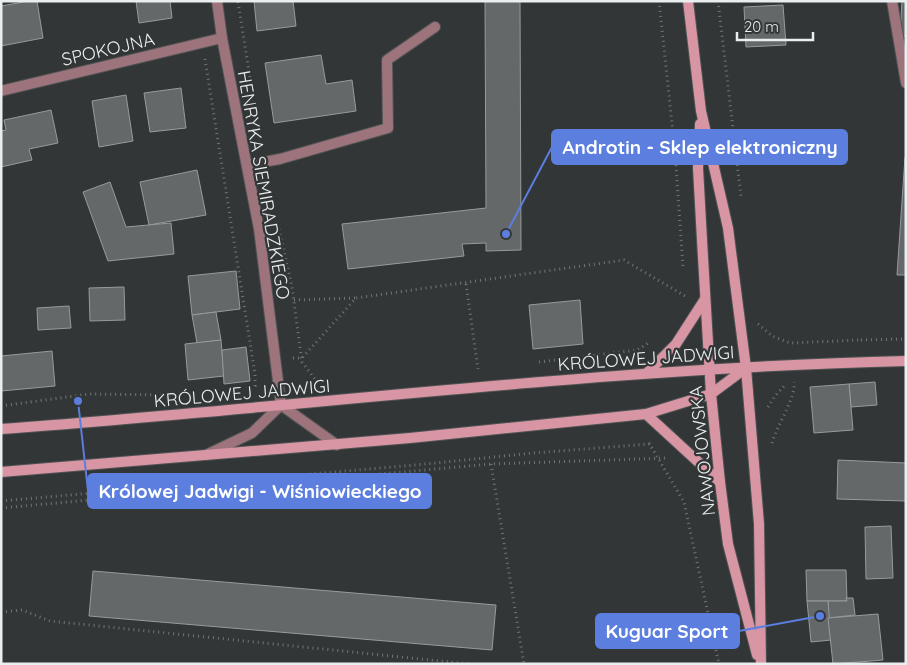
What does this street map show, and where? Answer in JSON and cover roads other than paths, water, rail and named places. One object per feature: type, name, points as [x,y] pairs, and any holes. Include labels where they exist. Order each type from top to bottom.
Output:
[{"type":"main road","name":"NAWOJOWSKA","points":[[688,1],[701,111],[728,228],[746,368],[759,524],[760,664]]},
{"type":"main road","name":"NAWOJOWSKA","points":[[701,111],[698,168],[711,394],[720,482],[728,544],[760,664]]},
{"type":"main road","points":[[648,372],[676,344],[706,298]]},
{"type":"main road","points":[[746,368],[791,364],[906,361]]},
{"type":"main road","name":"KRÓLOWEJ JADWIGI","points":[[1,430],[648,372],[746,368]]},
{"type":"main road","name":"KRÓLOWEJ JADWIGI","points":[[1,472],[337,444],[646,414],[711,394],[746,368]]},
{"type":"main road","points":[[646,414],[720,482]]},
{"type":"street","name":"HENRYKA SIEMIRADZKIEGO","points":[[217,1],[222,38],[259,229],[281,405]]},
{"type":"street","points":[[892,1],[906,83]]},
{"type":"street","points":[[247,165],[280,159],[388,128],[387,60],[435,27]]},
{"type":"street","name":"SPOKOJNA","points":[[1,91],[222,38]]},
{"type":"street","points":[[204,455],[252,433],[281,405],[337,444]]},
{"type":"place","name":"Androtin - Sklep elektroniczny","points":[[506,234]]},
{"type":"place","name":"Królowej Jadwigi - Wiśniowieckiego","points":[[78,401]]},
{"type":"place","name":"Kuguar Sport","points":[[820,616]]}]
